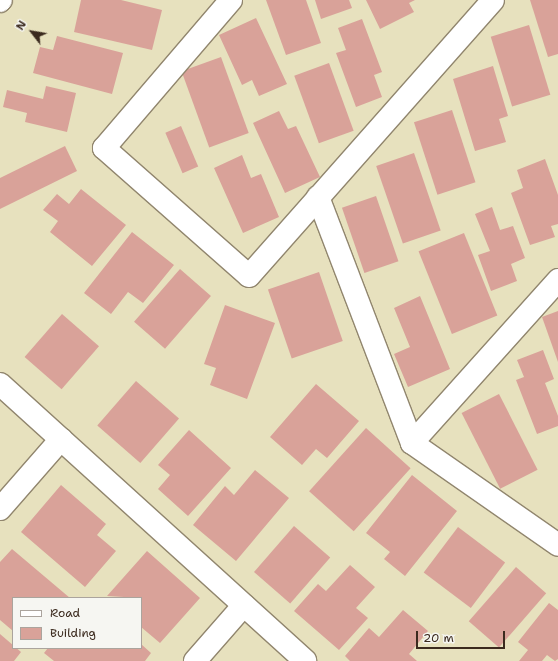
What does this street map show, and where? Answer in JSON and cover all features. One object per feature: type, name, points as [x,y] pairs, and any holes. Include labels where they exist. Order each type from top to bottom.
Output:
[{"type":"street","points":[[231,0],[104,148],[249,276],[493,0]]},
{"type":"street","points":[[318,197],[412,443],[558,545]]},
{"type":"street","points":[[412,443],[558,280]]},
{"type":"street","points":[[0,384],[306,661]]},
{"type":"street","points":[[0,509],[61,439]]},
{"type":"street","points":[[195,661],[244,605]]},
{"type":"building","points":[[81,0],[121,0],[162,10],[152,50],[74,32]]},
{"type":"building","points":[[266,0],[306,0],[321,43],[286,55]]},
{"type":"building","points":[[315,0],[349,0],[352,8],[321,19]]},
{"type":"building","points":[[366,0],[415,0],[409,3],[414,12],[380,29]]},
{"type":"building","points":[[530,0],[558,0],[558,54],[548,57]]},
{"type":"building","points":[[256,18],[287,84],[259,96],[252,80],[242,85],[219,35]]},
{"type":"building","points":[[362,19],[382,72],[374,75],[382,97],[356,107],[336,53],[346,50],[338,28]]},
{"type":"building","points":[[529,25],[550,95],[512,107],[491,37]]},
{"type":"building","points":[[57,36],[123,53],[112,94],[33,73],[40,47],[53,50]]},
{"type":"building","points":[[221,57],[249,133],[209,147],[182,71]]},
{"type":"building","points":[[329,63],[354,131],[319,143],[294,76]]},
{"type":"building","points":[[493,66],[508,116],[499,119],[506,142],[475,151],[453,79]]},
{"type":"building","points":[[46,86],[76,93],[67,132],[25,122],[27,113],[3,107],[7,90],[43,99]]},
{"type":"building","points":[[452,110],[475,182],[437,195],[414,122]]},
{"type":"building","points":[[279,111],[288,129],[296,126],[320,177],[285,193],[253,123]]},
{"type":"building","points":[[181,126],[198,167],[183,173],[165,133]]},
{"type":"building","points":[[65,146],[77,171],[0,209],[0,178]]},
{"type":"building","points":[[414,153],[441,231],[403,244],[376,166]]},
{"type":"building","points":[[242,155],[251,178],[261,174],[279,217],[243,233],[214,168]]},
{"type":"building","points":[[545,159],[558,195],[558,224],[551,226],[555,237],[530,245],[511,193],[523,188],[517,170]]},
{"type":"building","points":[[81,189],[126,225],[92,266],[50,232],[58,221],[43,210],[57,194],[69,204]]},
{"type":"building","points":[[376,196],[398,261],[364,273],[342,208]]},
{"type":"building","points":[[492,207],[500,230],[513,226],[525,258],[511,264],[517,281],[491,291],[478,255],[490,251],[475,214]]},
{"type":"building","points":[[132,232],[174,265],[143,303],[128,292],[111,314],[84,293]]},
{"type":"building","points":[[464,233],[497,316],[452,334],[419,251]]},
{"type":"building","points":[[180,269],[211,296],[165,349],[134,322]]},
{"type":"building","points":[[319,272],[343,341],[292,359],[268,290]]},
{"type":"building","points":[[420,296],[450,369],[408,387],[394,354],[410,347],[394,308]]},
{"type":"building","points":[[225,305],[275,323],[247,399],[210,385],[216,368],[204,364]]},
{"type":"building","points":[[558,311],[558,362],[542,317]]},
{"type":"building","points":[[62,314],[99,346],[62,389],[25,357]]},
{"type":"building","points":[[543,350],[554,379],[545,383],[558,416],[558,426],[537,434],[516,380],[524,377],[517,360]]},
{"type":"building","points":[[136,381],[179,418],[140,463],[97,426]]},
{"type":"building","points":[[316,384],[359,421],[327,458],[316,449],[302,465],[270,437]]},
{"type":"building","points":[[499,394],[538,470],[500,489],[462,413]]},
{"type":"building","points":[[366,428],[411,468],[354,531],[309,491]]},
{"type":"building","points":[[189,430],[231,468],[188,516],[158,489],[170,475],[158,465]]},
{"type":"building","points":[[255,470],[289,498],[236,561],[193,525],[225,486],[234,495]]},
{"type":"building","points":[[412,475],[457,511],[405,576],[384,559],[390,552],[366,533]]},
{"type":"building","points":[[61,485],[106,524],[97,535],[116,551],[85,587],[21,532]]},
{"type":"building","points":[[294,526],[330,557],[290,604],[254,572]]},
{"type":"building","points":[[458,527],[505,563],[471,608],[424,573]]},
{"type":"building","points":[[12,549],[69,597],[12,597],[12,630],[0,620],[0,562]]},
{"type":"building","points":[[147,551],[200,598],[160,643],[142,628],[142,597],[107,596]]},
{"type":"building","points":[[350,565],[375,587],[356,608],[368,618],[339,650],[294,611],[318,584],[326,591]]},
{"type":"building","points":[[516,567],[546,593],[499,648],[469,621]]},
{"type":"building","points":[[549,603],[558,610],[558,659],[555,661],[547,655],[542,661],[519,661],[528,650],[518,642]]},
{"type":"building","points":[[403,610],[428,631],[409,654],[417,661],[350,661],[345,656],[369,628],[379,637]]},
{"type":"building","points":[[0,634],[12,644],[12,649],[18,649],[21,652],[14,661],[0,661]]},
{"type":"building","points":[[142,645],[151,653],[145,661],[54,661],[44,653],[47,649],[142,649]]}]
